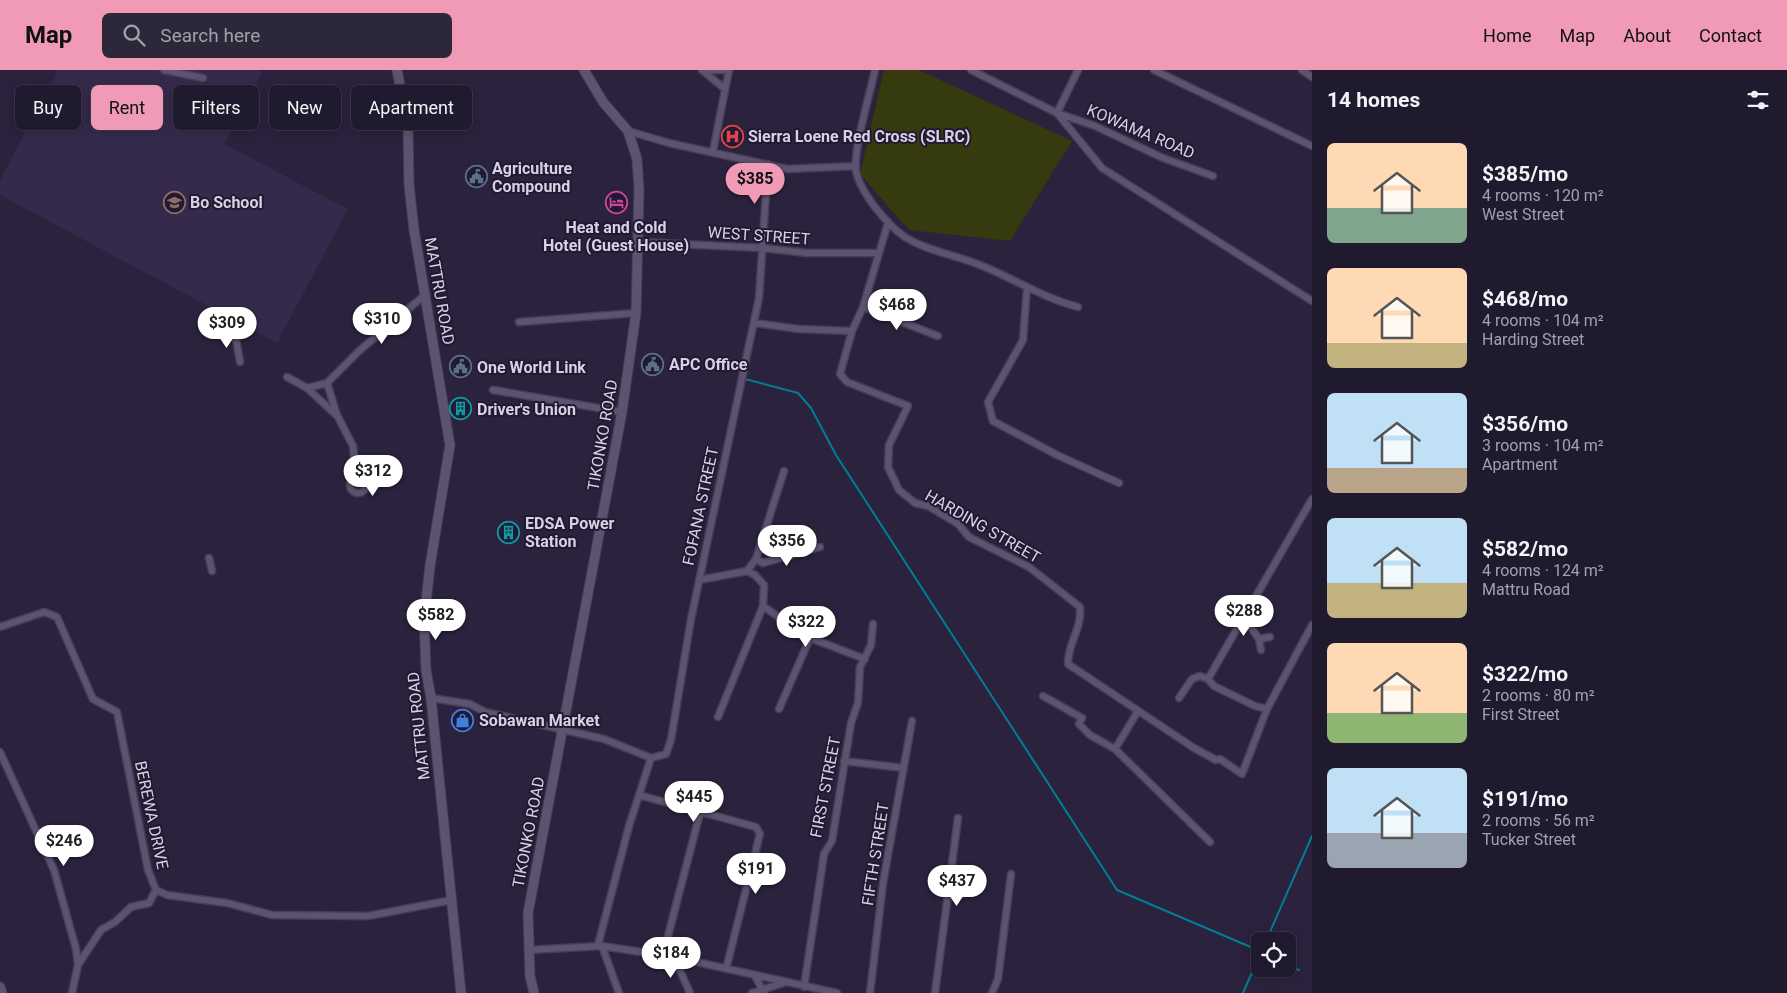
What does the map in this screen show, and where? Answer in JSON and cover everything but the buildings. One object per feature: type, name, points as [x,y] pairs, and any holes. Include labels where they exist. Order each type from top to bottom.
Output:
[{"type":"street","points":[[164,70],[203,78]]},
{"type":"street","name":"MATTRU ROAD","points":[[397,70],[408,128],[409,185],[414,230],[450,445],[430,566],[424,620],[426,670],[431,698],[461,993]]},
{"type":"street","name":"TIKONKO ROAD","points":[[534,993],[530,976],[528,950],[528,913],[622,412],[636,313],[639,190],[637,159],[628,131],[603,102],[584,70]]},
{"type":"street","points":[[702,70],[728,70],[713,151]]},
{"type":"street","points":[[702,70],[725,89]]},
{"type":"street","points":[[875,70],[856,166],[861,186],[888,223],[906,237],[981,265],[1058,302],[1078,307]]},
{"type":"street","name":"KOWAMA ROAD","points":[[971,70],[1058,113],[1095,126],[1163,158],[1213,176]]},
{"type":"street","points":[[1078,70],[1058,113],[1102,168],[1312,301]]},
{"type":"street","points":[[1154,70],[1312,146]]},
{"type":"street","points":[[1302,70],[1312,77]]},
{"type":"street","points":[[628,131],[669,143],[713,151],[788,169],[856,166]]},
{"type":"street","name":"FOFANA STREET","points":[[651,758],[666,754],[671,740],[699,580],[734,409],[754,323],[763,248],[768,164]]},
{"type":"street","name":"HARDING STREET","points":[[888,223],[863,308],[852,331],[840,374],[846,382],[908,406],[889,445],[888,468],[899,490],[915,503],[928,506],[958,524],[969,537],[1029,567],[1080,607],[1081,620],[1068,652],[1068,664],[1194,748],[1216,760],[1220,759],[1242,774],[1267,709]]},
{"type":"street","name":"WEST STREET","points":[[637,242],[763,248],[807,253],[879,253]]},
{"type":"street","points":[[1027,287],[1023,340],[988,402],[994,421],[1057,454],[1119,483]]},
{"type":"street","points":[[307,388],[327,383],[358,351],[426,294]]},
{"type":"street","points":[[863,308],[938,336]]},
{"type":"street","points":[[519,322],[636,313]]},
{"type":"street","points":[[754,323],[799,329],[852,331]]},
{"type":"street","points":[[235,333],[240,362]]},
{"type":"street","points":[[287,377],[307,388],[336,415]]},
{"type":"street","points":[[327,383],[336,415],[353,446],[356,477]]},
{"type":"street","points":[[492,390],[622,412]]},
{"type":"street","points":[[746,571],[756,560],[784,471]]},
{"type":"street","points":[[1208,679],[1312,499]]},
{"type":"street","points":[[756,560],[763,563],[820,547]]},
{"type":"street","points":[[209,558],[212,571]]},
{"type":"street","points":[[699,580],[746,571],[755,575],[764,585],[763,606],[718,717]]},
{"type":"street","points":[[763,606],[810,638],[865,659]]},
{"type":"street","name":"BEREWA DRIVE","points":[[0,627],[44,612],[56,617],[93,699],[117,712],[148,870],[156,890],[167,895],[227,903],[272,914],[368,916],[452,900]]},
{"type":"street","points":[[1244,616],[1259,639],[1261,650]]},
{"type":"street","name":"FIRST STREET","points":[[804,986],[824,854],[832,841],[851,723],[858,703],[860,668],[871,645],[873,624]]},
{"type":"street","points":[[1179,698],[1192,679],[1200,676],[1208,679],[1214,686],[1255,706],[1267,709],[1312,625]]},
{"type":"street","points":[[1259,639],[1270,637]]},
{"type":"street","points":[[779,709],[810,638]]},
{"type":"street","points":[[1043,696],[1082,718],[1080,724],[1090,735],[1114,749],[1210,842]]},
{"type":"street","points":[[431,698],[470,704],[486,712],[604,739],[651,758],[638,795],[600,946],[619,993]]},
{"type":"street","points":[[1114,749],[1138,710]]},
{"type":"street","name":"FIFTH STREET","points":[[870,993],[883,883],[912,721]]},
{"type":"street","points":[[0,752],[54,870],[76,949],[78,965],[72,993]]},
{"type":"street","points":[[844,761],[904,768]]},
{"type":"street","points":[[638,795],[756,827],[760,834],[726,968]]},
{"type":"street","points":[[663,955],[700,813]]},
{"type":"street","points":[[935,993],[958,818]]},
{"type":"street","points":[[992,993],[998,979],[1011,874]]},
{"type":"street","points":[[78,965],[101,930],[115,922],[131,907],[150,902],[156,890]]},
{"type":"street","points":[[528,950],[600,946],[674,957],[784,983],[837,993]]},
{"type":"street","points":[[674,957],[690,993]]},
{"type":"street","points":[[755,976],[763,991]]},
{"type":"street","points":[[752,993],[784,983]]},
{"type":"street","points":[[0,987],[2,993]]},
{"type":"shaded area","name":"Bo School","points":[[58,70],[257,70],[262,73],[256,85],[173,85],[173,130],[231,130],[224,144],[348,209],[277,343],[0,195],[0,180],[26,130],[81,130],[81,85],[50,85]]},
{"type":"green space","points":[[884,70],[919,70],[1072,141],[1010,241],[909,230],[860,174]]},
{"type":"waterway","points":[[745,379],[798,393],[811,408],[836,455],[1117,890],[1251,947]]},
{"type":"waterway","points":[[1270,932],[1312,836]]},
{"type":"waterway","points":[[1243,993],[1251,975]]},
{"type":"place","name":"Sierra Loene Red Cross (SLRC)","points":[[732,136]]},
{"type":"place","name":"Agriculture Compound","points":[[476,177]]},
{"type":"place","name":"Bo School","points":[[174,202]]},
{"type":"place","name":"Heat and Cold Hotel (Guest House)","points":[[616,203]]},
{"type":"place","name":"APC Office","points":[[653,364]]},
{"type":"place","name":"One World Link","points":[[461,367]]},
{"type":"place","name":"Driver's Union","points":[[461,409]]},
{"type":"place","name":"EDSA Power Station","points":[[509,532]]},
{"type":"place","name":"Sobawan Market","points":[[463,720]]}]
